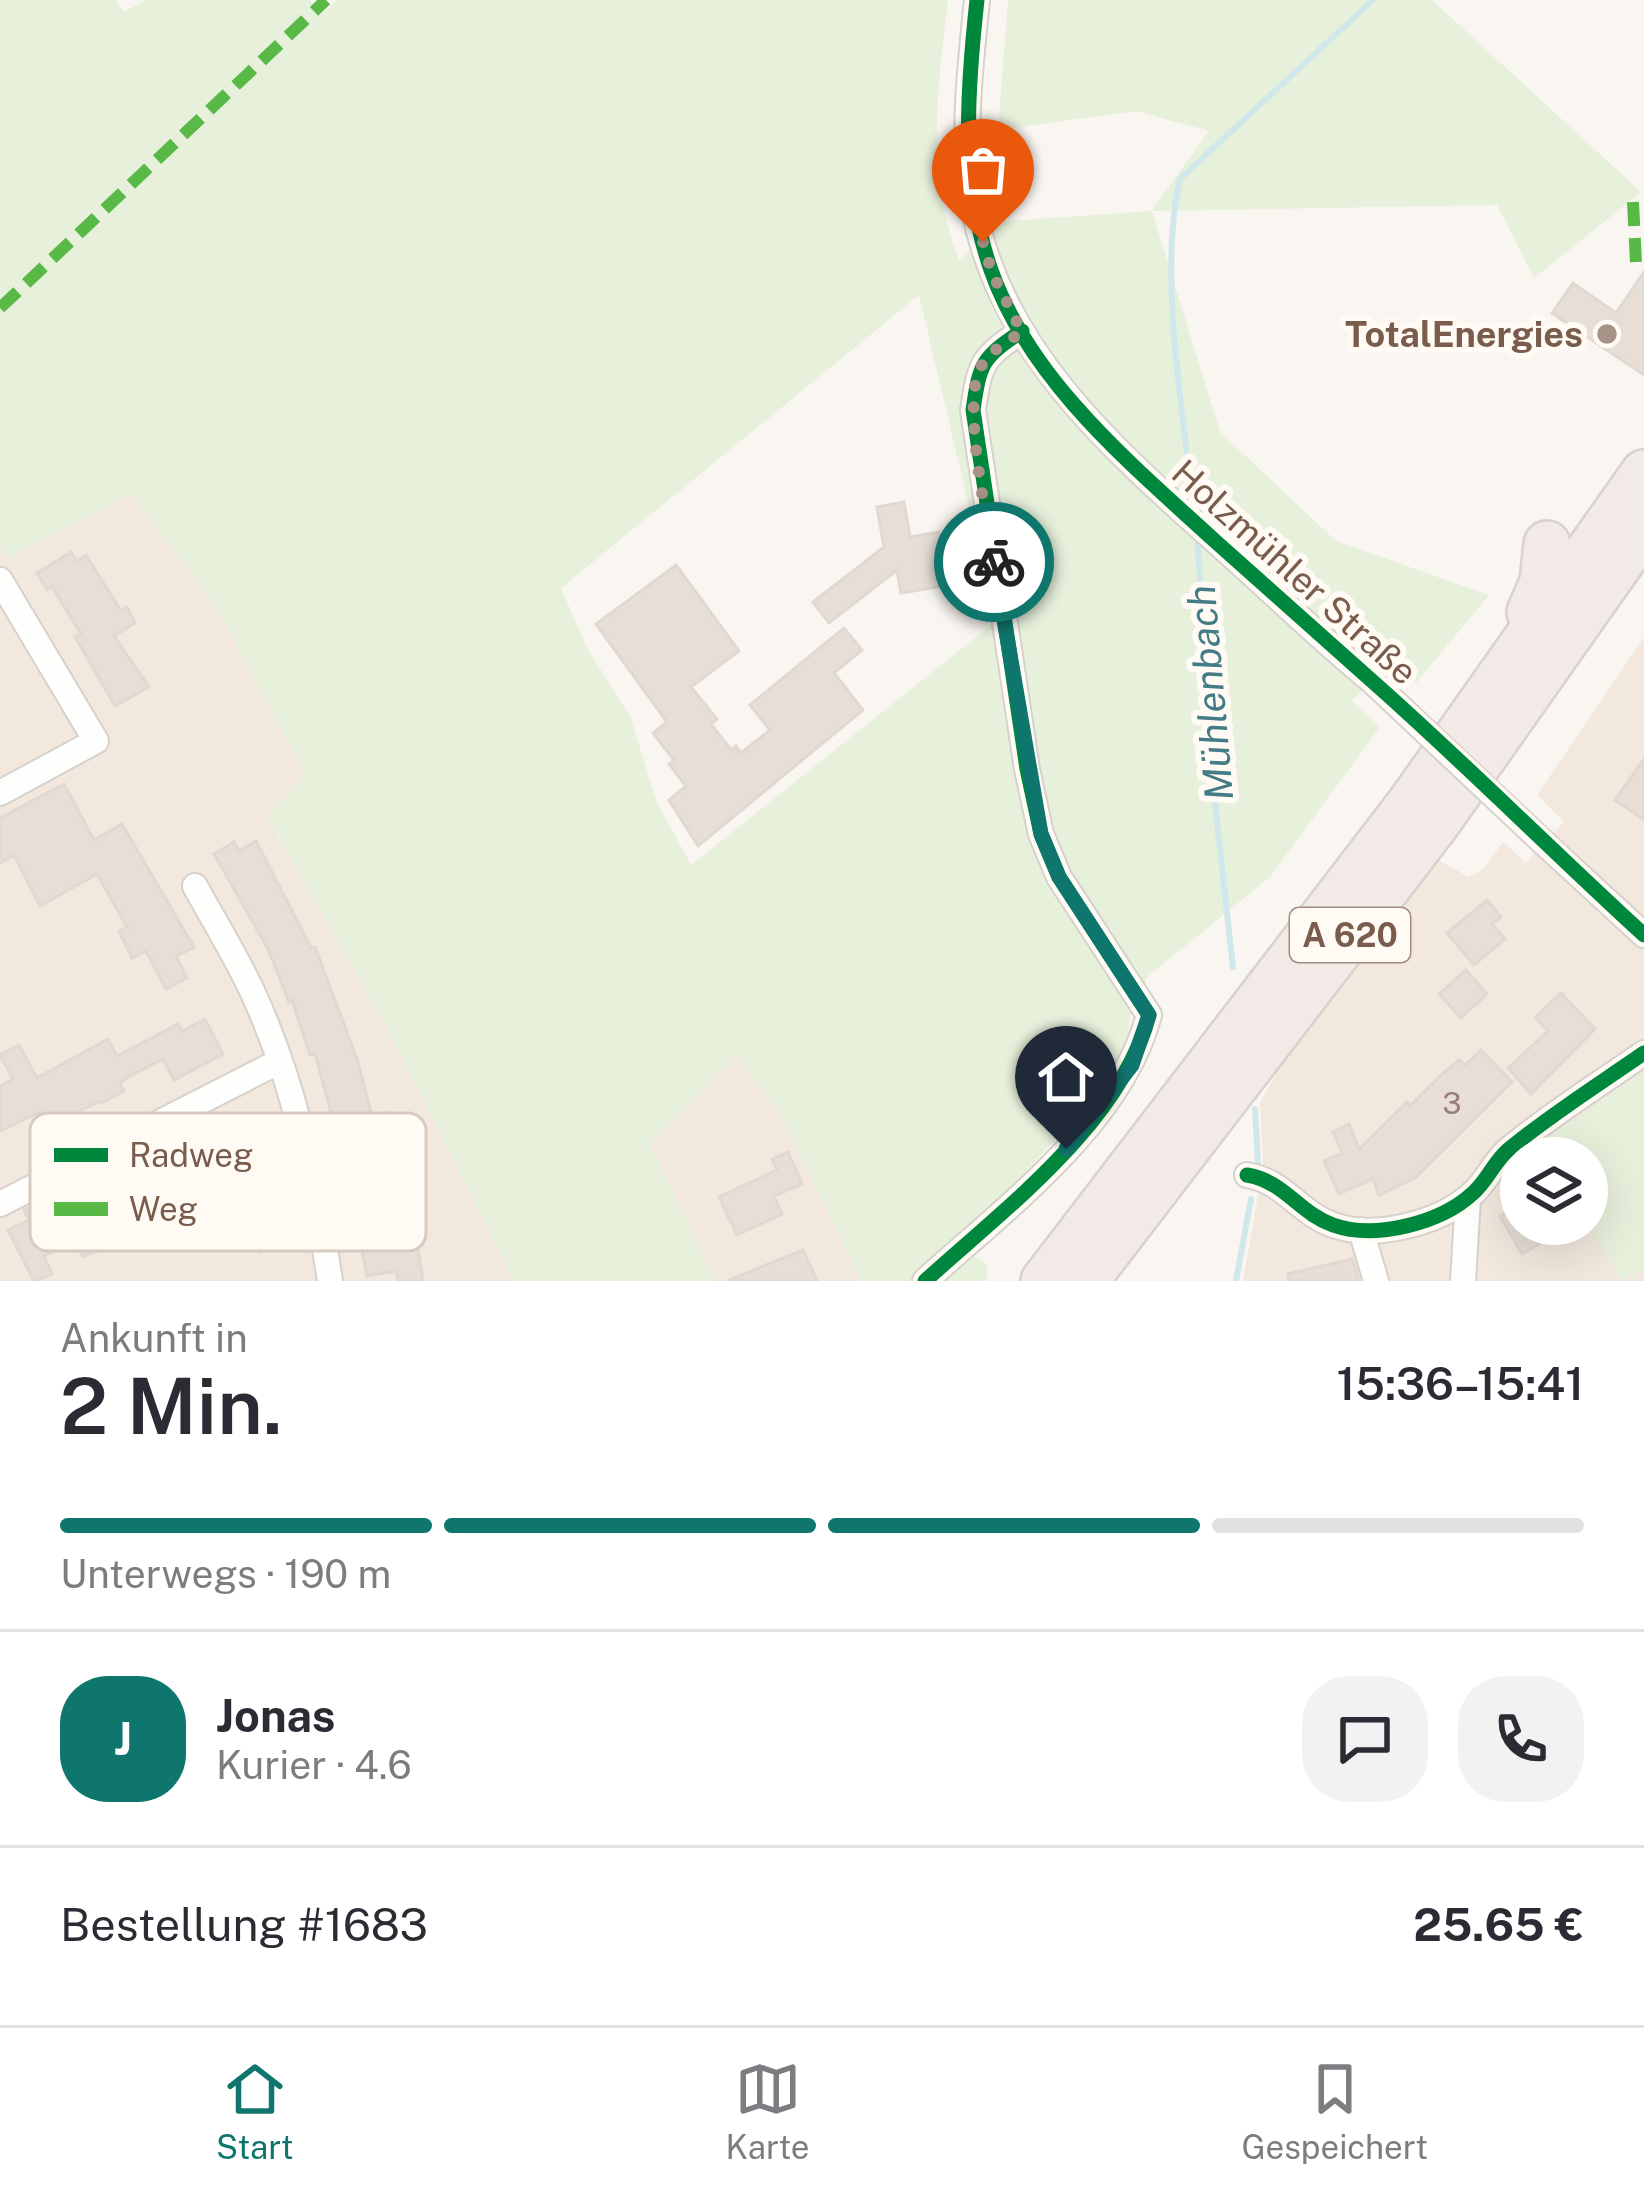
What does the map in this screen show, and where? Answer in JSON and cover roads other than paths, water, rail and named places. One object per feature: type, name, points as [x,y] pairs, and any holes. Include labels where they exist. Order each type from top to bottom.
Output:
[{"type":"highway","name":"A 620","points":[[1044,1281],[1412,801],[1644,472]]},
{"type":"highway","name":"A 620","points":[[1085,1281],[1508,726],[1644,529]]},
{"type":"highway","points":[[1499,681],[1543,582],[1547,544]]},
{"type":"highway","points":[[1508,726],[1644,582]]},
{"type":"street","name":"Holzmühler Straße","points":[[977,0],[968,129],[974,209],[992,273],[1022,332],[1068,397],[1127,461],[1641,927]]},
{"type":"street","points":[[925,1281],[1046,1171],[1085,1127],[1132,1065],[1149,1015],[1059,877],[1041,834],[1027,769],[973,410],[979,370],[993,351],[1022,332]]},
{"type":"street","points":[[0,580],[96,741],[0,793]]},
{"type":"street","points":[[195,886],[253,993],[294,1113]]},
{"type":"street","points":[[1258,1177],[1332,1225],[1361,1230],[1412,1223],[1468,1198],[1504,1153],[1644,1053]]},
{"type":"street","points":[[178,1113],[280,1061]]},
{"type":"street","points":[[0,1204],[30,1189]]},
{"type":"street","points":[[1463,1281],[1468,1198]]},
{"type":"street","points":[[1361,1230],[1376,1281]]},
{"type":"street","points":[[325,1251],[330,1281]]},
{"type":"waterway","name":"Mühlenbach","points":[[1194,510],[1172,299],[1171,256],[1180,179],[1373,0]]},
{"type":"waterway","name":"Mühlenbach","points":[[1197,535],[1216,813],[1233,967]]},
{"type":"waterway","name":"Mühlenbach","points":[[1255,1109],[1258,1163]]},
{"type":"waterway","name":"Mühlenbach","points":[[1236,1281],[1251,1199]]},
{"type":"place","name":"TotalEnergies","points":[[1607,334]]}]
